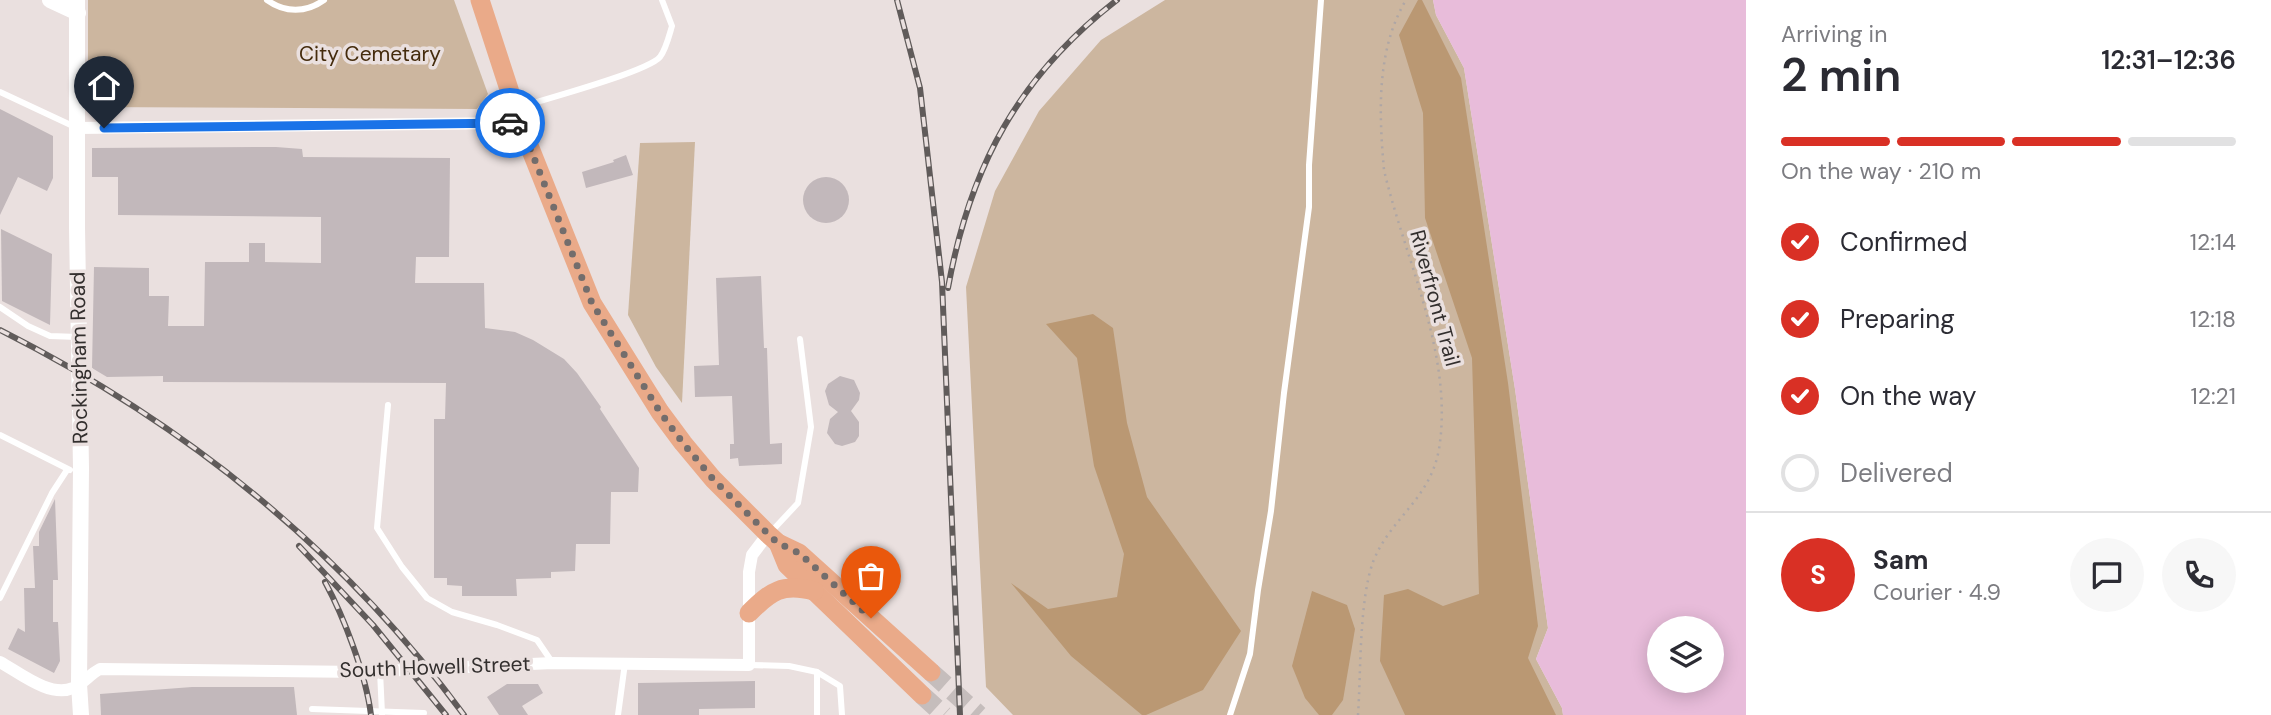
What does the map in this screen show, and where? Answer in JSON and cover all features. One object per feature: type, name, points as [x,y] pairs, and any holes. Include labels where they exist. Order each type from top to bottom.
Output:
[{"type":"main road","points":[[480,0],[517,116],[592,303],[660,412],[713,479],[773,539],[787,565],[922,695]]},
{"type":"main road","points":[[773,539],[799,553],[932,672]]},
{"type":"main road","points":[[749,614],[767,595],[779,589],[796,586],[814,591]]},
{"type":"street","points":[[50,0],[78,7]]},
{"type":"street","name":"Rockingham Road","points":[[78,7],[78,337],[74,469],[81,715]]},
{"type":"street","points":[[77,128],[517,116]]},
{"type":"street","points":[[749,665],[749,572],[752,555],[773,539]]},
{"type":"street","name":"South Howell Street","points":[[0,662],[49,689],[62,691],[79,684],[100,668],[380,671],[553,663],[749,665]]},
{"type":"lane","points":[[267,0],[285,9],[296,10],[309,8],[324,0]]},
{"type":"lane","points":[[517,116],[658,59],[672,26],[662,0]]},
{"type":"lane","points":[[1230,715],[1250,654],[1271,511],[1309,207],[1309,164],[1321,0]]},
{"type":"lane","points":[[0,92],[77,128]]},
{"type":"lane","points":[[0,307],[28,326],[50,336],[78,337]]},
{"type":"lane","points":[[773,539],[798,503],[811,427],[800,339]]},
{"type":"lane","points":[[388,405],[377,528],[427,598],[452,612],[537,640],[553,663]]},
{"type":"lane","points":[[0,435],[74,469],[52,492],[0,598]]},
{"type":"lane","points":[[618,715],[625,663]]},
{"type":"lane","points":[[749,665],[789,666],[817,672],[840,686],[842,715]]},
{"type":"lane","points":[[380,671],[382,713]]},
{"type":"lane","points":[[817,672],[817,715]]},
{"type":"lane","points":[[312,709],[424,713]]},
{"type":"path","name":"Riverfront Trail","points":[[1358,715],[1367,586],[1373,561],[1386,538],[1420,497],[1432,475],[1443,414],[1440,370],[1384,170],[1381,137],[1386,48],[1392,27],[1406,0]]},
{"type":"green space","name":"City Cemetary","points":[[88,0],[454,0],[488,94],[477,109],[88,107]]},
{"type":"green space","points":[[1165,0],[1433,0],[1436,15],[1464,68],[1515,389],[1548,628],[1536,659],[1562,708],[1563,715],[1013,715],[986,687],[966,287],[995,191],[1039,111],[1101,40]]},
{"type":"green space","points":[[695,142],[682,403],[656,367],[628,315],[640,143]]},
{"type":"shaded area","points":[[1418,0],[1422,0],[1461,78],[1508,383],[1538,626],[1528,658],[1556,715],[1405,715],[1380,661],[1384,595],[1408,589],[1443,606],[1479,594],[1472,358],[1425,218],[1423,113],[1399,35]]},
{"type":"shaded area","points":[[1433,0],[1746,0],[1746,715],[1563,715],[1562,708],[1536,659],[1548,628],[1515,389],[1464,68],[1436,15]]},
{"type":"shaded area","points":[[1093,314],[1113,328],[1127,423],[1147,497],[1241,631],[1203,690],[1146,715],[1142,715],[1071,656],[1011,583],[1048,609],[1117,597],[1124,554],[1094,466],[1077,358],[1046,324]]},
{"type":"shaded area","points":[[1312,591],[1347,605],[1355,629],[1343,700],[1332,715],[1319,715],[1305,698],[1292,666]]},
{"type":"building","points":[[0,109],[53,136],[53,178],[47,191],[18,177],[0,215]]},
{"type":"building","points":[[92,148],[302,149],[303,157],[450,158],[449,257],[416,257],[415,283],[484,283],[485,328],[515,332],[564,359],[601,407],[639,468],[638,492],[611,492],[610,544],[576,544],[575,571],[551,572],[551,578],[516,579],[517,596],[462,596],[462,586],[447,585],[447,578],[434,578],[434,419],[445,419],[446,383],[163,382],[163,376],[107,377],[92,368],[94,267],[149,268],[149,296],[169,296],[168,326],[204,326],[205,262],[249,262],[249,243],[265,243],[265,262],[321,263],[321,217],[118,215],[118,177],[92,177]]},
{"type":"building","points":[[626,155],[633,175],[586,188],[582,172],[614,162],[613,160]]},
{"type":"building","points":[[826,177],[842,184],[849,200],[842,216],[826,223],[810,216],[803,200],[810,184]]},
{"type":"building","points":[[1,229],[52,254],[50,325],[2,301]]},
{"type":"building","points":[[761,276],[764,348],[767,348],[770,444],[782,443],[782,464],[739,466],[738,458],[730,459],[730,444],[734,444],[732,396],[695,397],[694,366],[719,365],[716,278]]},
{"type":"building","points":[[840,376],[854,380],[860,393],[859,400],[851,411],[859,422],[859,436],[855,442],[842,446],[835,444],[827,433],[830,419],[838,412],[829,405],[825,391],[828,384]]},
{"type":"building","points":[[55,499],[58,580],[53,580],[53,622],[58,622],[60,661],[54,673],[8,649],[18,628],[25,632],[24,588],[35,588],[33,546],[39,546],[39,532]]},
{"type":"building","points":[[755,681],[755,708],[699,709],[699,715],[638,715],[638,683]]},
{"type":"building","points":[[507,684],[538,684],[543,693],[522,706],[528,715],[499,715],[487,697]]},
{"type":"building","points":[[192,687],[294,687],[297,715],[101,715],[100,694]]},
{"type":"tunnel","points":[[931,672],[979,715]]},
{"type":"tunnel","points":[[922,695],[944,715]]},
{"type":"railway","points":[[897,0],[920,88],[942,282],[960,715]]},
{"type":"railway","points":[[948,288],[970,202],[985,163],[1004,127],[1026,92],[1052,60],[1117,0]]},
{"type":"railway","points":[[0,330],[68,366],[133,406],[255,495],[312,544],[365,597],[416,654],[464,715]]},
{"type":"railway","points":[[299,546],[373,625],[446,715]]},
{"type":"railway","points":[[325,582],[353,647],[371,715]]},
{"type":"way so far","points":[[510,123],[520,123],[592,303],[660,412],[713,479],[768,534],[778,543],[799,553],[871,618]]},
{"type":"route","points":[[104,128],[510,123]]}]
